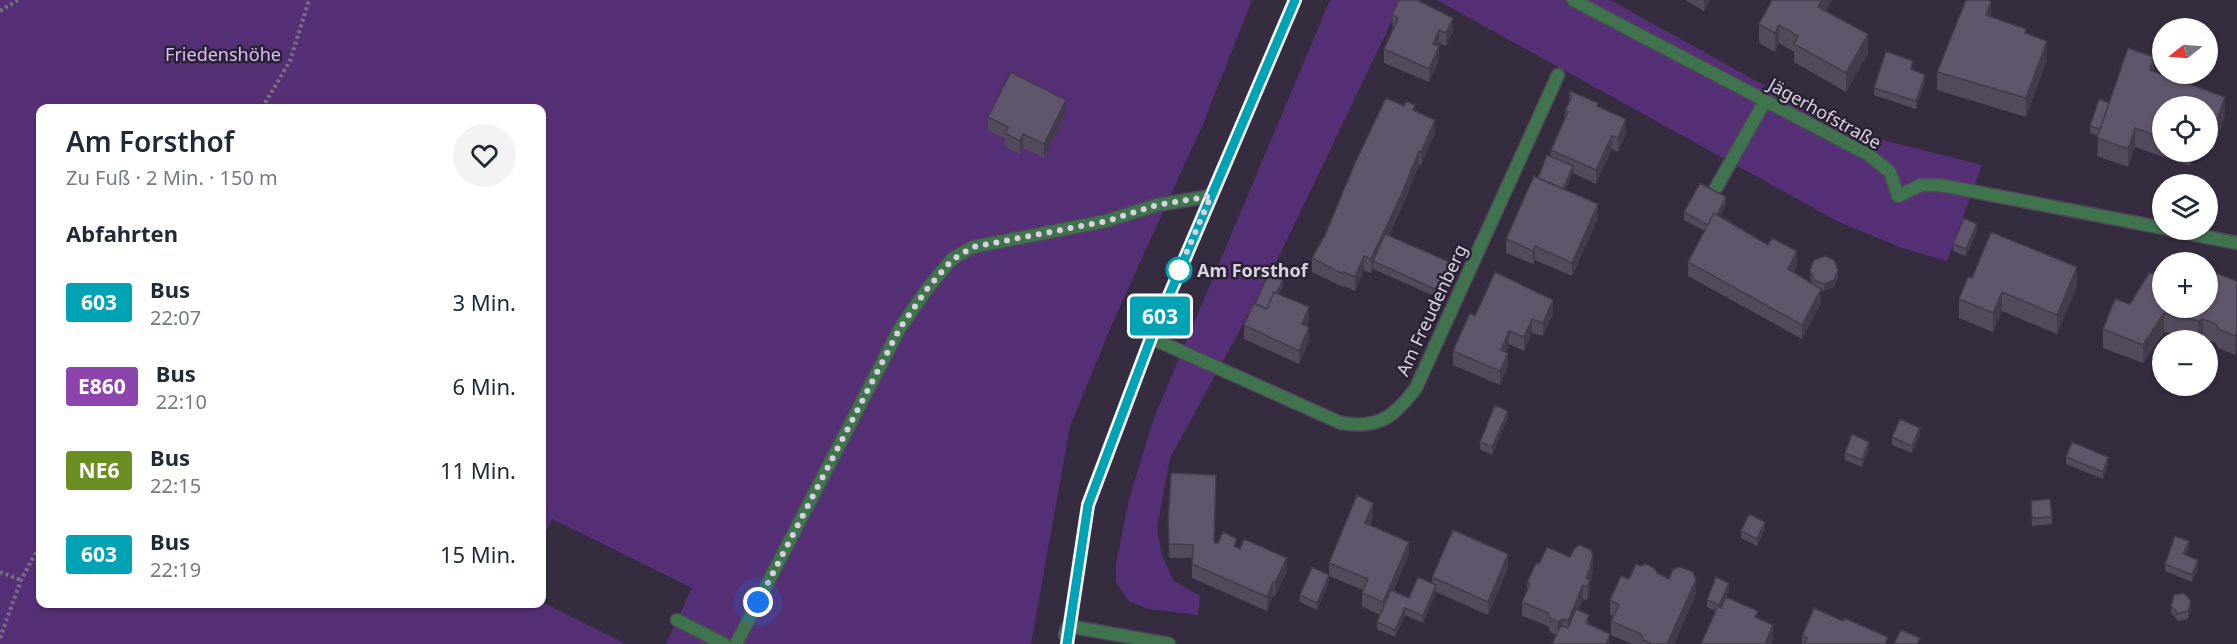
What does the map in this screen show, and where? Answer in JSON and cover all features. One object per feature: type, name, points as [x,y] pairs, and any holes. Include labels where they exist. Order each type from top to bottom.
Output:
[{"type":"street","points":[[1067,644],[1088,505],[1151,338],[1295,0]]},
{"type":"street","name":"Jägerhofstraße","points":[[1573,0],[1869,155],[1890,172],[1898,196],[1921,185],[1940,185],[2152,226]]},
{"type":"street","name":"Am Freudenberg","points":[[1151,338],[1341,423],[1356,425],[1374,423],[1388,418],[1402,406],[1416,388],[1558,75]]},
{"type":"street","points":[[1716,188],[1766,101]]},
{"type":"street","points":[[736,644],[900,328],[927,289],[952,260],[973,247],[1096,223],[1157,205],[1211,196]]},
{"type":"street","points":[[2218,239],[2237,243]]},
{"type":"street","points":[[677,620],[724,644]]},
{"type":"street","points":[[1061,644],[1068,626]]},
{"type":"street","points":[[1068,626],[1169,644]]},
{"type":"path","points":[[0,11],[18,0]]},
{"type":"path","points":[[264,104],[290,62],[309,0]]},
{"type":"path","points":[[0,638],[21,579],[36,552]]},
{"type":"path","points":[[0,572],[21,579]]},
{"type":"green space","name":"Friedenshöhe","points":[[0,0],[1252,0],[1203,124],[1113,322],[1070,426],[1031,644],[666,644],[692,588],[552,519],[546,531],[546,104],[36,104],[36,608],[546,608],[546,604],[626,644],[0,644]]},
{"type":"green space","points":[[1330,0],[1402,0],[1272,271],[1170,458],[1157,529],[1162,555],[1174,581],[1200,596],[1198,615],[1148,609],[1129,601],[1116,582],[1116,564],[1129,499],[1154,418]]},
{"type":"green space","points":[[1437,0],[1610,0],[1829,121],[1882,140],[1982,165],[1947,261],[1902,248],[1839,222]]},
{"type":"building","points":[[1399,0],[1417,0],[1453,18],[1446,33],[1439,30],[1433,44],[1439,46],[1429,69],[1384,49],[1398,18],[1392,15]]},
{"type":"building","points":[[1772,0],[1822,0],[1818,7],[1868,34],[1846,73],[1794,44],[1798,36],[1779,25],[1775,33],[1759,24]]},
{"type":"building","points":[[1966,0],[1991,1],[1986,15],[2026,29],[2025,33],[2047,41],[2026,98],[1937,72]]},
{"type":"building","points":[[2128,48],[2152,56],[2150,70],[2152,71],[2152,84],[2189,84],[2225,97],[2218,117],[2218,96],[2152,96],[2152,134],[2135,128],[2128,149],[2097,138]]},
{"type":"building","points":[[1886,51],[1913,61],[1911,69],[1925,75],[1916,101],[1874,88]]},
{"type":"building","points":[[1011,72],[1066,100],[1044,144],[1023,134],[1020,141],[1005,133],[1008,127],[988,117]]},
{"type":"building","points":[[1570,91],[1626,119],[1618,138],[1612,136],[1596,170],[1551,150],[1568,112],[1565,111],[1572,96],[1569,94]]},
{"type":"building","points":[[1386,98],[1404,106],[1406,101],[1415,105],[1413,110],[1435,120],[1371,259],[1364,256],[1355,277],[1344,272],[1343,274],[1312,258],[1325,235],[1355,163]]},
{"type":"building","points":[[2099,99],[2109,103],[2100,129],[2090,126]]},
{"type":"building","points":[[1547,155],[1573,166],[1563,189],[1538,178]]},
{"type":"building","points":[[1534,176],[1598,204],[1572,263],[1535,246],[1533,251],[1506,239]]},
{"type":"building","points":[[1700,183],[1726,197],[1717,215],[1714,213],[1708,225],[1684,212]]},
{"type":"building","points":[[1714,213],[1768,245],[1772,238],[1797,251],[1788,269],[1821,289],[1802,325],[1688,262]]},
{"type":"building","points":[[1964,218],[1977,224],[1966,249],[1953,244]]},
{"type":"building","points":[[1991,232],[2077,267],[2057,315],[2002,292],[1993,313],[1959,299],[1968,277],[1972,278]]},
{"type":"building","points":[[1385,234],[1452,263],[1439,291],[1373,261]]},
{"type":"building","points":[[1825,256],[1834,260],[1838,270],[1834,280],[1824,284],[1814,280],[1810,270],[1814,260]]},
{"type":"building","points":[[1495,272],[1553,300],[1543,323],[1532,319],[1524,337],[1509,331],[1501,350],[1508,353],[1500,371],[1453,351],[1470,313],[1475,316]]},
{"type":"building","points":[[1269,273],[1283,279],[1277,293],[1274,292],[1267,309],[1255,304]]},
{"type":"building","points":[[2149,273],[2152,273],[2152,318],[2161,318],[2143,345],[2103,329],[2115,299],[2130,304]]},
{"type":"building","points":[[2218,274],[2237,281],[2237,332],[2235,336],[2218,329],[2216,324],[2203,319],[2198,321],[2185,318],[2218,318]]},
{"type":"building","points":[[1274,292],[1309,307],[1302,324],[1309,327],[1299,351],[1244,325],[1254,303],[1267,309]]},
{"type":"building","points":[[1495,405],[1508,411],[1492,447],[1480,442]]},
{"type":"building","points":[[1900,419],[1920,428],[1912,446],[1892,437]]},
{"type":"building","points":[[1852,434],[1869,442],[1862,460],[1845,453]]},
{"type":"building","points":[[2072,442],[2108,457],[2103,472],[2066,457]]},
{"type":"building","points":[[1171,473],[1216,475],[1214,543],[1218,543],[1223,532],[1237,539],[1234,546],[1240,549],[1244,539],[1287,558],[1267,597],[1192,564],[1193,545],[1169,544]]},
{"type":"building","points":[[1357,495],[1373,503],[1365,523],[1409,542],[1383,602],[1362,593],[1368,579],[1329,563]]},
{"type":"building","points":[[2050,499],[2052,517],[2032,518],[2031,501]]},
{"type":"building","points":[[1749,514],[1765,522],[1757,539],[1741,531]]},
{"type":"building","points":[[1453,530],[1508,554],[1488,602],[1432,577]]},
{"type":"building","points":[[2175,536],[2189,541],[2183,554],[2198,560],[2192,575],[2165,564]]},
{"type":"building","points":[[1580,545],[1591,550],[1593,557],[1586,578],[1590,580],[1587,587],[1583,585],[1568,621],[1563,619],[1558,622],[1550,618],[1548,613],[1522,602],[1536,563],[1539,564],[1547,547],[1570,557],[1574,549]]},
{"type":"building","points":[[1636,564],[1641,566],[1646,564],[1669,579],[1673,569],[1681,567],[1693,572],[1696,580],[1667,644],[1652,644],[1643,640],[1641,634],[1611,621],[1619,605],[1610,600],[1621,576],[1629,579]]},
{"type":"building","points":[[1312,567],[1329,575],[1317,603],[1300,595]]},
{"type":"building","points":[[1418,577],[1436,585],[1423,616],[1405,608],[1395,630],[1377,622],[1391,590],[1409,598]]},
{"type":"building","points":[[1716,577],[1729,583],[1719,605],[1707,600]]},
{"type":"building","points":[[2184,593],[2191,601],[2188,611],[2178,614],[2171,606],[2174,595]]},
{"type":"building","points":[[1726,597],[1758,611],[1755,617],[1773,625],[1765,644],[1701,644],[1718,606],[1721,608]]},
{"type":"building","points":[[1814,608],[1888,637],[1885,644],[1804,644],[1807,638],[1802,636]]},
{"type":"building","points":[[1576,609],[1589,615],[1586,623],[1610,634],[1606,644],[1552,644],[1560,627],[1568,628]]},
{"type":"building","points":[[1901,630],[1920,638],[1917,644],[1894,644]]},
{"type":"bus line","name":"603","points":[[1067,644],[1088,505],[1151,338],[1295,0]]},
{"type":"place","name":"Am Forsthof","points":[[1179,270]]},
{"type":"route","points":[[758,602],[900,328],[927,289],[952,260],[973,247],[1107,221],[1157,205],[1211,196],[1179,270]]}]
